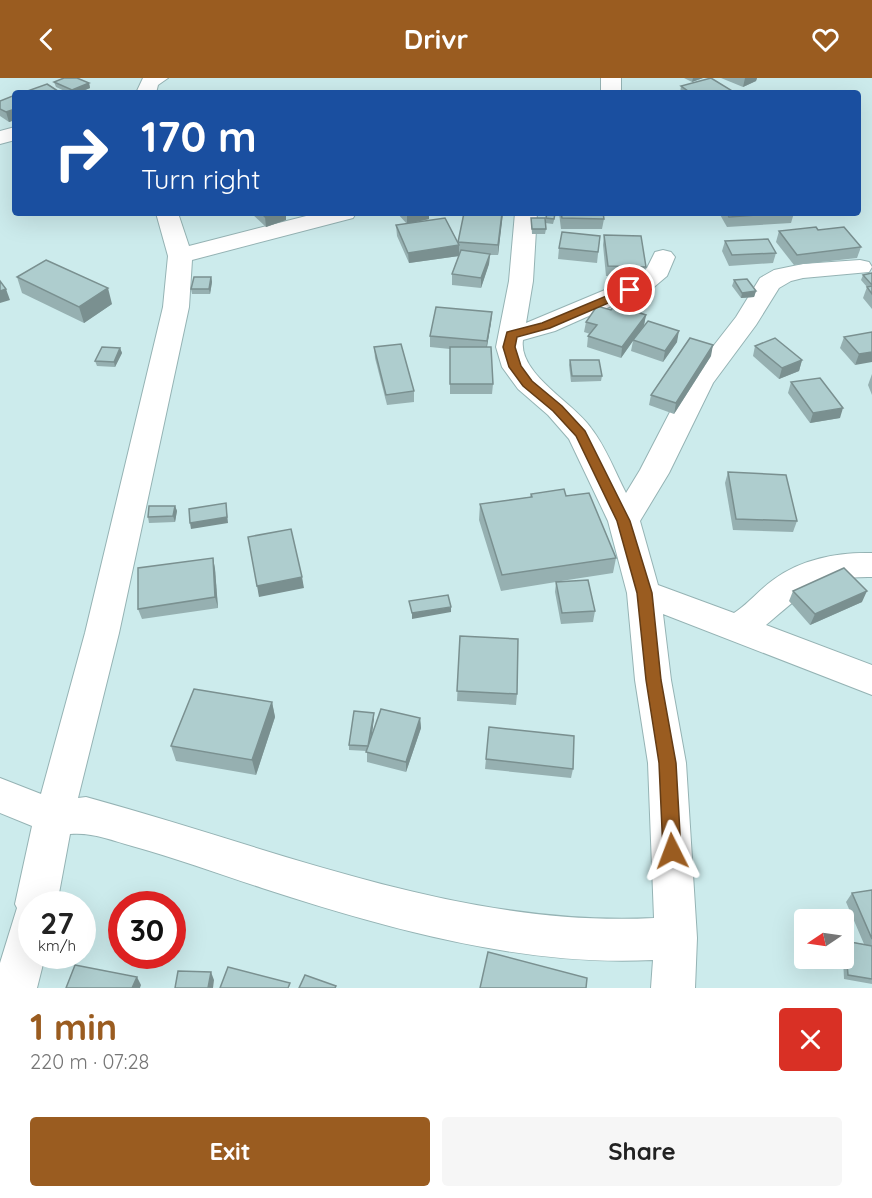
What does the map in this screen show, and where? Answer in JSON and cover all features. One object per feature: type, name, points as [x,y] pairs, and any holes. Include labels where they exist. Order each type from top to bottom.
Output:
[{"type":"street","points":[[39,891],[54,817],[102,633],[176,307],[180,256],[168,216]]},
{"type":"street","points":[[180,256],[333,216]]},
{"type":"street","points":[[526,216],[521,281],[509,347],[515,367],[528,383],[558,409],[581,434],[624,521],[644,593],[653,680],[667,763],[676,938],[673,988]]},
{"type":"street","points":[[511,335],[546,326],[645,282],[658,271],[663,257]]},
{"type":"street","points":[[624,521],[654,473],[700,381],[747,320],[769,283],[783,274],[860,267]]},
{"type":"street","points":[[738,627],[749,622],[800,579],[830,568],[872,565]]},
{"type":"street","points":[[644,593],[872,680]]},
{"type":"street","points":[[0,795],[54,817],[86,815],[148,832],[338,893],[491,929],[619,941],[676,938]]},
{"type":"street","points":[[15,988],[20,969]]},
{"type":"building","points":[[64,78],[77,78],[89,83],[72,90],[54,82]]},
{"type":"building","points":[[711,78],[731,90],[687,90],[681,86]]},
{"type":"building","points":[[47,84],[56,90],[30,90]]},
{"type":"building","points":[[12,96],[12,110],[6,112],[0,109],[0,101]]},
{"type":"building","points":[[463,216],[502,216],[498,245],[458,242]]},
{"type":"building","points":[[562,216],[604,216],[604,219],[562,218]]},
{"type":"building","points":[[445,218],[459,245],[408,253],[396,225]]},
{"type":"building","points":[[531,218],[545,218],[546,229],[532,229]]},
{"type":"building","points":[[816,227],[818,230],[844,227],[861,247],[797,255],[779,231]]},
{"type":"building","points":[[562,232],[600,236],[598,252],[559,248]]},
{"type":"building","points":[[604,235],[641,236],[646,267],[608,266]]},
{"type":"building","points":[[768,239],[776,253],[732,255],[725,241]]},
{"type":"building","points":[[461,250],[490,254],[481,278],[452,274]]},
{"type":"building","points":[[46,260],[108,288],[79,307],[17,277]]},
{"type":"building","points":[[872,273],[872,285],[863,275]]},
{"type":"building","points":[[194,277],[211,277],[209,289],[191,289]]},
{"type":"building","points":[[747,279],[756,291],[742,293],[734,280]]},
{"type":"building","points":[[0,281],[6,289],[0,291]]},
{"type":"building","points":[[615,305],[646,315],[622,347],[588,336],[597,325],[586,322],[597,306],[611,310]]},
{"type":"building","points":[[436,307],[492,312],[487,341],[430,336]]},
{"type":"building","points":[[648,321],[679,331],[665,351],[633,340]]},
{"type":"building","points":[[872,332],[872,352],[859,354],[844,337]]},
{"type":"building","points":[[690,338],[713,345],[676,403],[651,395]]},
{"type":"building","points":[[775,338],[802,360],[782,368],[755,346]]},
{"type":"building","points":[[401,344],[414,391],[386,395],[374,347]]},
{"type":"building","points":[[102,347],[120,348],[114,362],[95,361]]},
{"type":"building","points":[[450,347],[491,347],[493,384],[450,384]]},
{"type":"building","points":[[570,360],[599,360],[602,376],[572,376]]},
{"type":"building","points":[[820,378],[843,408],[813,413],[791,382]]},
{"type":"building","points":[[728,472],[786,475],[797,521],[736,519]]},
{"type":"building","points":[[564,489],[566,496],[589,493],[616,558],[502,575],[480,504],[532,497],[531,494]]},
{"type":"building","points":[[226,503],[227,517],[190,523],[189,509]]},
{"type":"building","points":[[149,506],[175,506],[173,516],[148,517]]},
{"type":"building","points":[[291,529],[302,577],[257,586],[248,537]]},
{"type":"building","points":[[213,558],[215,597],[138,609],[138,568]]},
{"type":"building","points":[[844,568],[867,591],[815,614],[793,591]]},
{"type":"building","points":[[588,580],[595,611],[562,613],[556,582]]},
{"type":"building","points":[[448,595],[451,607],[412,613],[409,601]]},
{"type":"building","points":[[460,636],[518,639],[517,694],[457,691]]},
{"type":"building","points":[[194,689],[272,702],[252,760],[171,746]]},
{"type":"building","points":[[381,709],[420,718],[406,762],[366,752]]},
{"type":"building","points":[[354,711],[374,713],[368,746],[349,745]]},
{"type":"building","points":[[489,727],[574,736],[573,769],[486,759]]},
{"type":"building","points":[[872,890],[872,939],[852,893]]},
{"type":"building","points":[[854,943],[872,946],[872,979],[848,975],[847,969],[854,969]]},
{"type":"building","points":[[488,952],[587,978],[586,988],[480,988]]},
{"type":"building","points":[[228,967],[290,983],[288,988],[220,988]]},
{"type":"building","points":[[73,969],[96,969],[137,977],[132,988],[66,988]]},
{"type":"building","points":[[178,971],[211,972],[208,988],[175,988]]},
{"type":"building","points":[[305,975],[336,986],[335,988],[299,988]]},
{"type":"route","points":[[630,290],[546,326],[511,335],[509,347],[515,367],[528,383],[558,409],[581,434],[624,521],[644,593],[653,680],[667,763],[672,851]]}]
